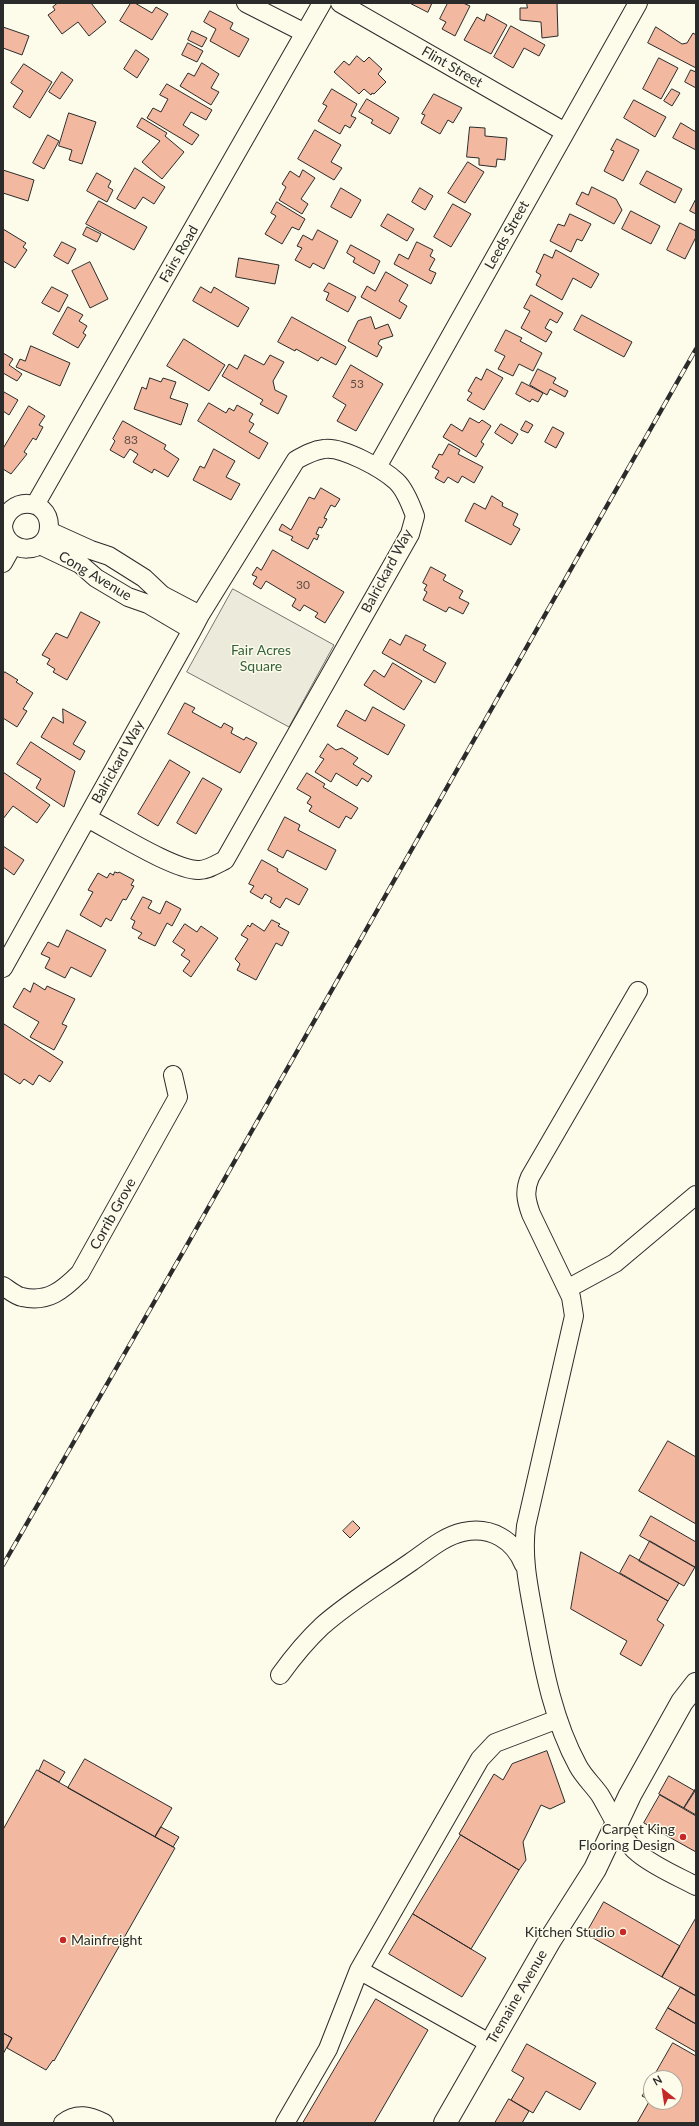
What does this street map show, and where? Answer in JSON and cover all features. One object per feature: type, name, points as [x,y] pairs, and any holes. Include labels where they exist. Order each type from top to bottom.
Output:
[{"type":"main road","name":"Tremaine Avenue","points":[[445,2123],[550,1940],[595,1869],[630,1795],[678,1709],[696,1684]]},
{"type":"street","points":[[246,3],[305,33]]},
{"type":"street","name":"Fairs Road","points":[[35,506],[322,3]]},
{"type":"street","name":"Flint Street","points":[[340,3],[565,132]]},
{"type":"street","name":"Leeds Street","points":[[377,467],[638,3]]},
{"type":"street","name":"Balrickard Way","points":[[3,968],[196,623],[296,460],[311,452],[326,448],[349,454],[377,467],[397,482],[415,516],[410,534],[225,860],[212,867],[199,870],[177,866],[87,818]]},
{"type":"street","points":[[22,504],[35,506],[45,513],[48,519],[44,538],[26,550],[12,545],[6,537],[4,521],[15,506],[22,504]]},
{"type":"street","name":"Cong Avenue","points":[[44,538],[109,556],[144,578],[196,623]]},
{"type":"street","name":"Cong Avenue","points":[[44,538],[80,564],[96,578],[128,597],[196,623]]},
{"type":"street","points":[[3,563],[12,545]]},
{"type":"street","points":[[638,991],[530,1177],[525,1190],[526,1200],[531,1214],[574,1306],[574,1316],[526,1526],[525,1568],[541,1658],[558,1719],[578,1766],[599,1794],[617,1825],[637,1853],[696,1886]]},
{"type":"street","name":"Corrib Grove","points":[[3,1286],[21,1297],[43,1298],[63,1290],[80,1273],[178,1097],[173,1075]]},
{"type":"street","points":[[567,1289],[615,1263],[696,1195]]},
{"type":"street","points":[[280,1675],[306,1642],[323,1625],[351,1603],[453,1535],[475,1530],[485,1531],[503,1538],[516,1549],[525,1568]]},
{"type":"street","points":[[285,2123],[328,2049],[359,1970],[484,1753],[502,1740],[558,1719]]},
{"type":"street","points":[[359,1970],[491,2044]]},
{"type":"street","points":[[63,2123],[74,2117],[82,2115],[89,2116],[104,2123]]},
{"type":"green space","name":"Fair Acres Square","points":[[233,589],[334,645],[289,727],[187,672]]},
{"type":"building","points":[[58,3],[91,3],[106,22],[89,36],[78,22],[62,34],[48,15],[55,10],[53,7]]},
{"type":"building","points":[[131,3],[135,3],[152,13],[156,7],[168,14],[152,40],[120,21]]},
{"type":"building","points":[[410,3],[432,3],[428,12]]},
{"type":"building","points":[[448,3],[463,3],[470,6],[455,36],[442,29],[446,22],[440,19]]},
{"type":"building","points":[[527,3],[557,3],[558,36],[542,38],[541,22],[520,20],[520,8],[527,8]]},
{"type":"building","points":[[210,11],[233,23],[230,29],[249,39],[239,57],[210,41],[216,29],[204,22]]},
{"type":"building","points":[[487,14],[507,25],[491,54],[464,40],[477,17],[484,21]]},
{"type":"building","points":[[511,26],[545,45],[539,56],[524,48],[513,68],[494,57]]},
{"type":"building","points":[[3,27],[29,36],[22,55],[3,48]]},
{"type":"building","points":[[656,27],[682,44],[687,43],[693,33],[696,35],[696,68],[648,43]]},
{"type":"building","points":[[192,31],[207,38],[202,47],[188,40]]},
{"type":"building","points":[[188,43],[203,51],[197,62],[182,55]]},
{"type":"building","points":[[136,50],[149,59],[137,78],[124,69]]},
{"type":"building","points":[[357,56],[364,62],[369,57],[382,69],[378,74],[386,82],[374,94],[372,93],[371,95],[364,89],[359,94],[334,72],[344,61],[349,65]]},
{"type":"building","points":[[659,58],[678,68],[661,99],[643,89]]},
{"type":"building","points":[[202,63],[219,74],[211,88],[219,92],[211,105],[180,86],[188,73],[194,76]]},
{"type":"building","points":[[24,64],[52,82],[30,118],[13,107],[23,91],[11,83]]},
{"type":"building","points":[[691,70],[696,72],[696,88],[685,82]]},
{"type":"building","points":[[62,72],[73,80],[60,99],[49,92]]},
{"type":"building","points":[[167,84],[212,110],[206,120],[191,112],[183,125],[199,135],[192,145],[147,118],[153,108],[161,112],[168,99],[160,95]]},
{"type":"building","points":[[332,89],[357,104],[351,116],[356,118],[350,128],[345,125],[340,134],[318,121],[327,106],[323,104]]},
{"type":"building","points":[[672,89],[680,93],[672,106],[664,101]]},
{"type":"building","points":[[434,94],[462,108],[453,123],[448,120],[440,134],[421,123],[425,115],[422,114]]},
{"type":"building","points":[[367,99],[399,118],[390,134],[371,123],[373,120],[359,112]]},
{"type":"building","points":[[634,100],[666,117],[655,137],[624,118]]},
{"type":"building","points":[[69,113],[96,122],[82,164],[69,160],[72,150],[59,146]]},
{"type":"building","points":[[142,118],[167,133],[165,136],[184,152],[162,179],[142,162],[160,141],[137,127]]},
{"type":"building","points":[[681,123],[696,132],[696,150],[673,138]]},
{"type":"building","points":[[470,127],[485,128],[485,136],[507,138],[505,160],[497,159],[496,167],[479,165],[479,158],[467,157]]},
{"type":"building","points":[[315,130],[341,145],[331,162],[342,168],[334,180],[298,159]]},
{"type":"building","points":[[48,135],[59,141],[44,169],[33,163]]},
{"type":"building","points":[[617,139],[639,150],[623,181],[604,171],[614,151],[611,150]]},
{"type":"building","points":[[468,162],[484,172],[465,203],[448,193]]},
{"type":"building","points":[[135,168],[165,187],[154,204],[143,197],[135,209],[117,199]]},
{"type":"building","points":[[3,170],[34,180],[28,201],[3,193]]},
{"type":"building","points":[[303,170],[315,178],[301,199],[308,204],[302,214],[279,200],[286,187],[282,184],[290,171],[299,177]]},
{"type":"building","points":[[647,171],[682,189],[675,203],[640,184]]},
{"type":"building","points":[[97,173],[111,181],[108,187],[113,190],[107,202],[87,191]]},
{"type":"building","points":[[592,187],[616,199],[622,210],[614,224],[576,204],[582,192],[588,195]]},
{"type":"building","points":[[341,188],[361,200],[351,218],[331,207]]},
{"type":"building","points":[[420,188],[433,196],[425,210],[412,202]]},
{"type":"building","points":[[696,199],[696,214],[690,211]]},
{"type":"building","points":[[99,201],[147,227],[134,250],[86,224]]},
{"type":"building","points":[[277,202],[305,219],[299,230],[292,227],[282,244],[265,234],[276,216],[271,213]]},
{"type":"building","points":[[453,204],[471,214],[451,247],[434,237]]},
{"type":"building","points":[[631,211],[660,226],[651,244],[622,229]]},
{"type":"building","points":[[388,214],[414,229],[407,241],[381,226]]},
{"type":"building","points":[[570,214],[591,224],[582,241],[577,239],[571,252],[550,241],[558,224],[564,226]]},
{"type":"building","points":[[680,223],[696,231],[696,237],[685,259],[667,250]]},
{"type":"building","points":[[87,227],[101,234],[97,242],[83,235]]},
{"type":"building","points":[[3,229],[26,243],[23,247],[27,250],[15,268],[3,261]]},
{"type":"building","points":[[318,230],[338,241],[324,269],[313,263],[310,268],[295,260],[302,248],[297,246],[303,235],[312,240]]},
{"type":"building","points":[[62,242],[76,249],[68,264],[54,256]]},
{"type":"building","points":[[417,242],[433,250],[430,256],[435,259],[429,270],[436,273],[431,284],[394,264],[399,254],[408,259]]},
{"type":"building","points":[[351,245],[380,261],[374,274],[353,262],[355,258],[347,253]]},
{"type":"building","points":[[556,250],[599,274],[591,288],[573,278],[562,300],[536,285],[541,275],[536,272],[544,254],[552,258]]},
{"type":"building","points":[[239,258],[279,265],[275,284],[236,277]]},
{"type":"building","points":[[90,262],[108,299],[90,308],[72,271]]},
{"type":"building","points":[[386,272],[408,285],[399,301],[407,306],[400,319],[361,297],[367,286],[375,291]]},
{"type":"building","points":[[329,283],[356,297],[348,312],[326,300],[329,293],[324,291]]},
{"type":"building","points":[[52,287],[68,295],[59,312],[42,303]]},
{"type":"building","points":[[201,287],[211,293],[214,287],[249,308],[238,327],[193,301]]},
{"type":"building","points":[[531,295],[563,313],[557,323],[550,319],[545,328],[552,332],[546,342],[521,328],[530,311],[524,308]]},
{"type":"building","points":[[68,307],[83,315],[79,321],[87,326],[83,333],[86,335],[78,348],[53,334]]},
{"type":"building","points":[[582,315],[632,342],[624,357],[574,330]]},
{"type":"building","points":[[292,317],[346,347],[336,365],[321,357],[318,361],[296,349],[295,351],[278,342]]},
{"type":"building","points":[[371,317],[375,329],[388,324],[393,336],[380,340],[378,344],[382,347],[377,357],[348,341],[358,321]]},
{"type":"building","points":[[506,330],[522,338],[520,341],[542,353],[533,371],[519,364],[513,376],[498,369],[505,356],[495,351]]},
{"type":"building","points":[[184,339],[225,365],[209,391],[167,366]]},
{"type":"building","points":[[31,346],[70,363],[60,386],[16,367],[20,359],[25,361]]},
{"type":"building","points":[[3,353],[13,359],[9,365],[22,374],[17,381],[3,373]]},
{"type":"building","points":[[245,355],[264,365],[270,355],[284,362],[273,381],[275,390],[287,396],[278,414],[260,404],[263,400],[222,376],[229,364],[237,369]]},
{"type":"building","points":[[351,365],[383,384],[356,431],[337,421],[346,405],[333,397]]},
{"type":"building","points":[[487,369],[503,378],[484,410],[467,400],[472,393],[468,391],[476,377],[481,380]]},
{"type":"building","points":[[538,369],[556,378],[553,383],[568,391],[565,397],[550,389],[547,395],[530,385]]},
{"type":"building","points":[[150,378],[161,382],[163,378],[176,382],[170,398],[188,404],[181,425],[134,409],[142,387],[146,389]]},
{"type":"building","points":[[522,382],[543,393],[538,402],[532,399],[530,402],[516,394]]},
{"type":"building","points":[[4,392],[18,400],[9,415],[3,411]]},
{"type":"building","points":[[209,403],[226,413],[229,408],[234,411],[237,405],[253,414],[249,421],[254,424],[249,432],[268,443],[259,459],[198,421]]},
{"type":"building","points":[[29,406],[45,416],[39,425],[43,427],[36,440],[33,438],[24,452],[27,454],[11,474],[3,469],[3,449]]},
{"type":"building","points":[[470,418],[479,423],[482,420],[491,426],[481,442],[484,444],[476,457],[443,437],[451,424],[462,431]]},
{"type":"building","points":[[123,421],[166,445],[164,449],[179,459],[168,477],[154,469],[152,473],[133,462],[138,454],[130,449],[124,458],[110,450],[115,441],[113,439]]},
{"type":"building","points":[[526,421],[533,425],[528,433],[521,430]]},
{"type":"building","points":[[501,424],[518,434],[512,444],[495,433]]},
{"type":"building","points":[[553,427],[564,433],[556,448],[545,442]]},
{"type":"building","points":[[449,444],[460,450],[458,454],[483,467],[474,483],[462,476],[458,483],[448,477],[444,483],[435,478],[439,471],[432,467],[439,454],[442,455]]},
{"type":"building","points":[[214,449],[235,461],[226,477],[240,484],[231,500],[193,480],[200,466],[204,468]]},
{"type":"building","points":[[321,488],[340,499],[335,507],[331,505],[324,518],[327,519],[322,528],[319,527],[316,534],[319,535],[317,540],[314,538],[308,549],[291,540],[293,537],[279,530],[282,524],[291,530],[309,497],[314,499]]},
{"type":"building","points":[[492,496],[503,503],[502,506],[518,514],[513,525],[520,529],[511,545],[465,521],[474,503],[485,509]]},
{"type":"building","points":[[273,550],[344,592],[325,623],[315,617],[318,613],[304,605],[300,611],[292,606],[296,599],[266,581],[261,589],[253,584],[257,577],[252,575],[257,567],[261,570]]},
{"type":"building","points":[[431,567],[446,575],[443,580],[463,591],[459,598],[469,603],[463,614],[449,607],[446,612],[423,600],[427,592],[424,590],[427,585],[423,583]]},
{"type":"building","points":[[81,612],[100,622],[67,680],[53,672],[55,669],[47,664],[50,659],[42,655],[56,633],[67,638]]},
{"type":"building","points":[[406,635],[426,645],[423,650],[446,663],[435,683],[382,653],[390,639],[400,645]]},
{"type":"building","points":[[393,663],[422,681],[404,710],[364,685],[374,670],[384,677]]},
{"type":"building","points":[[5,672],[18,680],[16,682],[33,693],[23,709],[27,711],[17,727],[3,718],[3,675]]},
{"type":"building","points":[[185,703],[195,708],[192,712],[221,728],[224,723],[233,728],[231,733],[244,740],[246,737],[257,743],[240,773],[168,734]]},
{"type":"building","points":[[373,707],[405,725],[388,755],[337,726],[346,710],[365,721]]},
{"type":"building","points":[[63,709],[86,722],[73,744],[85,751],[80,760],[41,737],[53,717],[63,723]]},
{"type":"building","points":[[31,742],[75,771],[64,807],[36,788],[41,779],[17,764]]},
{"type":"building","points":[[328,744],[336,750],[342,748],[358,758],[353,764],[372,776],[368,782],[362,778],[357,786],[336,773],[331,782],[315,772],[324,759],[320,757]]},
{"type":"building","points":[[170,760],[190,772],[158,826],[138,814]]},
{"type":"building","points":[[3,772],[50,805],[37,823],[13,806],[3,819]]},
{"type":"building","points":[[307,773],[325,784],[323,787],[358,808],[351,819],[346,816],[339,828],[309,811],[312,806],[307,803],[311,797],[297,789]]},
{"type":"building","points":[[203,778],[222,789],[196,834],[177,823]]},
{"type":"building","points":[[285,817],[300,825],[298,830],[336,850],[326,870],[287,850],[283,858],[268,850]]},
{"type":"building","points":[[3,846],[24,860],[14,875],[3,867]]},
{"type":"building","points":[[262,860],[278,869],[277,871],[308,889],[299,905],[286,898],[280,908],[270,902],[272,898],[265,894],[262,899],[250,892],[254,886],[249,884]]},
{"type":"building","points":[[115,872],[119,872],[134,880],[131,885],[134,886],[126,900],[123,899],[111,921],[106,918],[101,927],[80,915],[93,892],[88,890],[98,873],[107,878],[110,873],[113,875]]},
{"type":"building","points":[[143,897],[152,901],[148,908],[160,914],[166,901],[181,909],[172,926],[167,923],[155,946],[138,938],[142,933],[132,928],[135,921],[131,919]]},
{"type":"building","points":[[272,920],[280,924],[278,926],[289,932],[282,946],[276,943],[256,980],[237,970],[240,964],[235,959],[248,939],[241,935],[248,925],[250,927],[252,923],[264,931]]},
{"type":"building","points":[[185,924],[197,932],[201,926],[218,938],[191,977],[183,971],[190,961],[181,955],[185,950],[173,942]]},
{"type":"building","points":[[67,930],[106,950],[91,977],[71,967],[65,978],[45,968],[50,958],[41,954],[48,942],[58,947]]},
{"type":"building","points":[[34,983],[45,990],[47,986],[75,999],[62,1024],[67,1026],[54,1050],[30,1037],[39,1022],[13,1007],[24,988],[30,992]]},
{"type":"building","points":[[4,1024],[63,1062],[50,1082],[39,1075],[33,1085],[24,1079],[20,1084],[3,1073]]},
{"type":"building","points":[[668,1441],[696,1457],[696,1524],[639,1491]]},
{"type":"building","points":[[651,1516],[696,1542],[696,1568],[640,1536]]},
{"type":"building","points":[[353,1521],[360,1528],[350,1538],[343,1531]]},
{"type":"building","points":[[650,1541],[695,1567],[684,1586],[639,1561]]},
{"type":"building","points":[[581,1552],[668,1601],[657,1620],[664,1625],[641,1666],[620,1654],[627,1641],[571,1609]]},
{"type":"building","points":[[630,1555],[679,1583],[668,1601],[620,1573]]},
{"type":"building","points":[[547,1751],[565,1802],[550,1809],[541,1805],[523,1842],[526,1860],[519,1870],[459,1834],[494,1774],[503,1780],[512,1764]]},
{"type":"building","points":[[85,1759],[172,1808],[155,1837],[68,1788]]},
{"type":"building","points":[[44,1760],[65,1772],[59,1782],[39,1771]]},
{"type":"building","name":"Mainfreight","points":[[37,1770],[175,1848],[54,2061],[53,2060],[46,2070],[7,2048],[12,2038],[3,2033],[3,1830]]},
{"type":"building","points":[[669,1776],[695,1791],[684,1808],[659,1794]]},
{"type":"building","points":[[696,1788],[696,1815],[684,1808]]},
{"type":"building","name":"Carpet King Flooring Design","points":[[660,1795],[696,1816],[696,1852],[644,1823]]},
{"type":"building","points":[[161,1827],[179,1837],[173,1847],[155,1837]]},
{"type":"building","points":[[461,1835],[519,1870],[471,1949],[413,1914]]},
{"type":"building","points":[[604,1902],[680,1946],[662,1977],[586,1934]]},
{"type":"building","points":[[413,1914],[486,1958],[462,1997],[389,1954]]},
{"type":"building","points":[[696,1918],[696,1996],[662,1977]]},
{"type":"building","points":[[681,1987],[696,1996],[696,2024],[668,2008]]},
{"type":"building","points":[[376,1999],[428,2030],[374,2123],[303,2123]]},
{"type":"building","points":[[668,2008],[696,2024],[696,2052],[656,2029]]},
{"type":"building","points":[[3,2033],[12,2038],[3,2054]]},
{"type":"building","points":[[673,2043],[696,2056],[696,2123],[637,2123],[644,2110],[683,2110],[683,2070],[658,2070]]},
{"type":"building","points":[[527,2044],[596,2083],[580,2110],[546,2091],[533,2113],[511,2100],[524,2078],[512,2071]]},
{"type":"building","points":[[509,2099],[529,2111],[522,2123],[495,2123]]},
{"type":"railway","points":[[3,1565],[187,1245],[696,349]]},
{"type":"place","name":"Carpet King Flooring Design","points":[[683,1837]]},
{"type":"place","name":"Kitchen Studio","points":[[623,1932]]},
{"type":"place","name":"Mainfreight","points":[[63,1940]]}]
